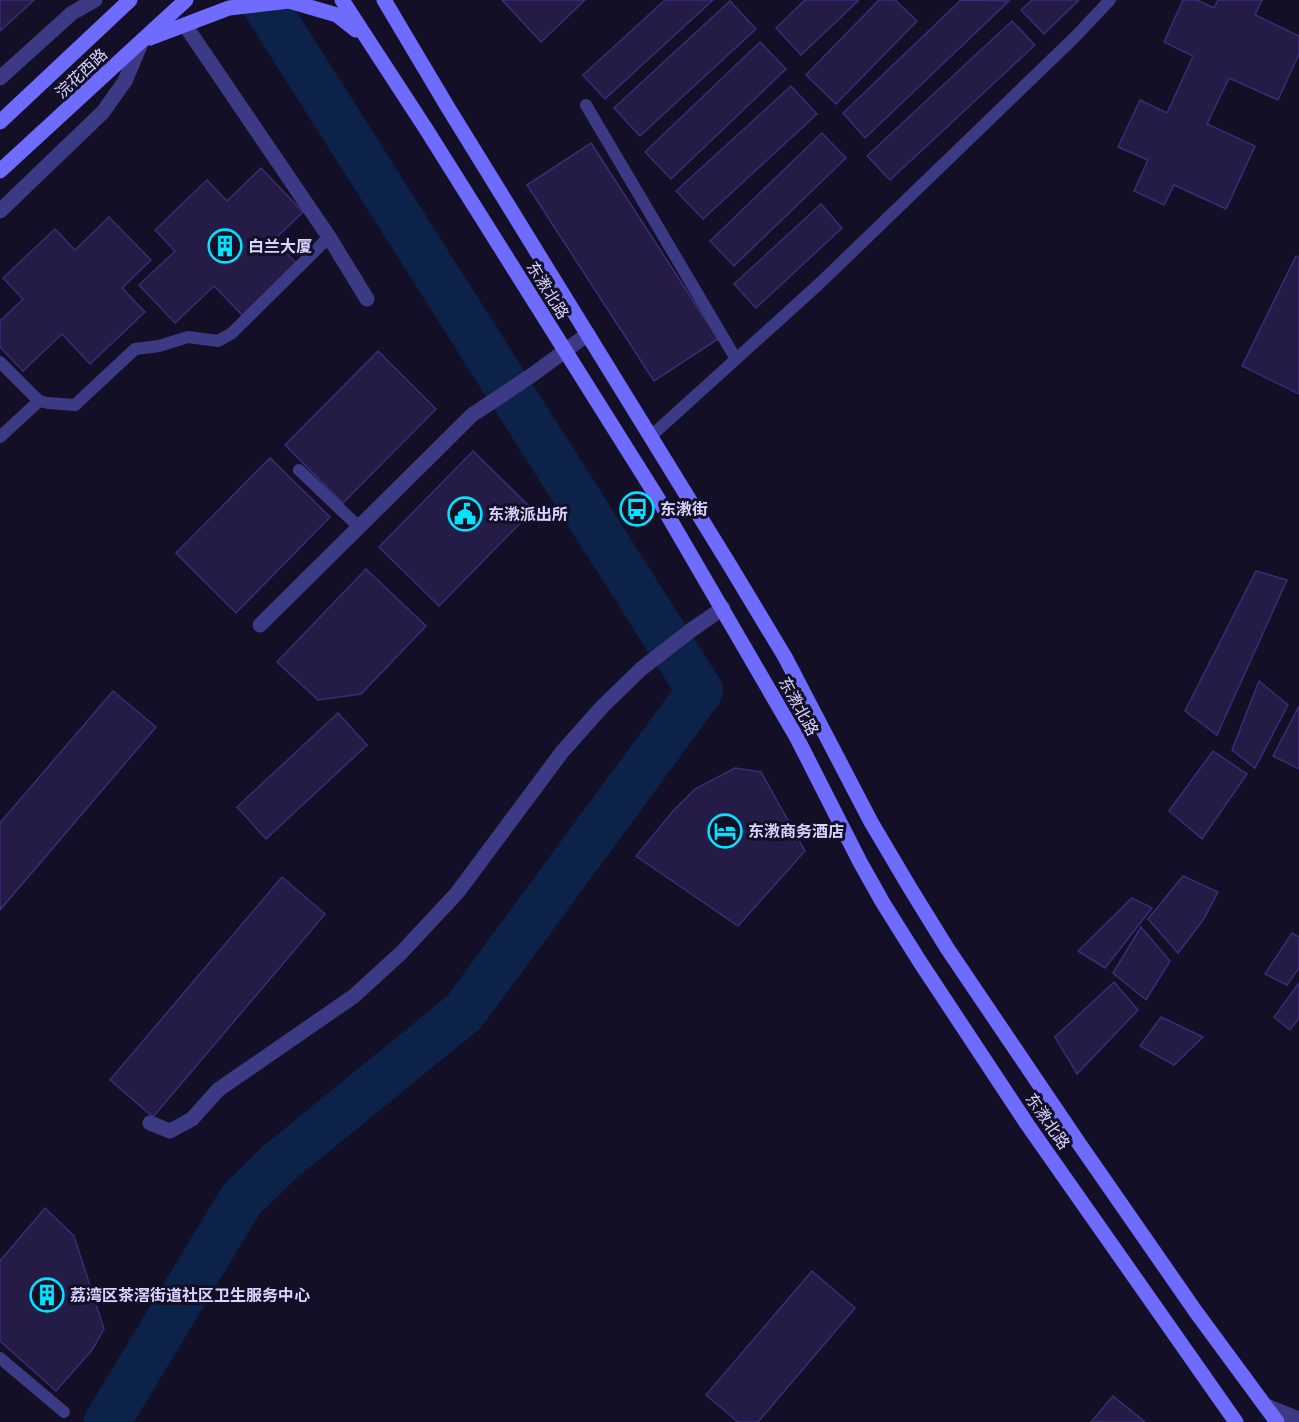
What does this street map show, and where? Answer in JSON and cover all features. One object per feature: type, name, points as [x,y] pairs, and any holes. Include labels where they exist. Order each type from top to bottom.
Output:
[{"type":"main road","name":"浣花西路","points":[[0,122],[130,0]]},
{"type":"main road","name":"浣花西路","points":[[0,171],[186,0]]},
{"type":"main road","name":"东漖北路","points":[[342,0],[426,129],[657,497],[797,738],[860,862],[920,962],[1027,1124],[1236,1422]]},
{"type":"main road","name":"东漖北路","points":[[384,0],[785,657],[871,822],[947,948],[1084,1151],[1276,1422]]},
{"type":"main road","points":[[142,41],[229,8],[289,1],[337,15],[366,38]]},
{"type":"street","points":[[0,78],[72,13],[95,0]]},
{"type":"street","points":[[184,25],[329,237],[367,299]]},
{"type":"street","points":[[0,211],[103,112],[125,81],[142,41]]},
{"type":"street","points":[[260,626],[472,415],[588,334]]},
{"type":"street","points":[[150,1123],[170,1131],[192,1119],[218,1090],[354,996],[401,953],[457,893],[562,752],[602,706],[640,669],[723,608]]},
{"type":"street","points":[[1264,1406],[1299,1419]]},
{"type":"lane","points":[[651,436],[819,284],[1075,37],[1110,0]]},
{"type":"lane","points":[[586,105],[736,358]]},
{"type":"lane","points":[[0,362],[39,400],[75,405],[135,349],[159,346],[188,338],[218,341],[232,333],[329,237]]},
{"type":"lane","points":[[0,437],[39,400]]},
{"type":"lane","points":[[299,470],[359,527]]},
{"type":"lane","points":[[0,1358],[64,1412]]},
{"type":"building","points":[[0,0],[34,0],[0,31]]},
{"type":"building","points":[[502,0],[585,0],[541,42]]},
{"type":"building","points":[[665,0],[713,0],[605,99],[583,75]]},
{"type":"building","points":[[805,0],[859,0],[801,55],[776,28]]},
{"type":"building","points":[[879,0],[895,0],[917,21],[836,104],[806,75]]},
{"type":"building","points":[[961,0],[1009,1],[865,138],[843,113]]},
{"type":"building","points":[[1032,0],[1079,0],[1044,34],[1021,10]]},
{"type":"building","points":[[1183,0],[1197,0],[1214,8],[1218,0],[1262,0],[1255,15],[1299,36],[1299,54],[1278,100],[1229,78],[1207,124],[1255,146],[1226,209],[1174,185],[1164,205],[1134,191],[1148,160],[1118,147],[1140,100],[1167,113],[1193,56],[1164,42]]},
{"type":"building","points":[[730,1],[756,29],[640,136],[614,108]]},
{"type":"building","points":[[1012,21],[1035,45],[890,180],[867,156]]},
{"type":"building","points":[[760,42],[786,69],[671,179],[645,152]]},
{"type":"building","points":[[791,86],[817,114],[703,219],[676,191]]},
{"type":"building","points":[[822,133],[846,158],[734,266],[710,241]]},
{"type":"building","points":[[591,143],[718,339],[654,381],[527,185]]},
{"type":"building","name":"白兰大厦","points":[[261,168],[303,212],[274,240],[297,264],[243,316],[214,286],[175,323],[139,285],[175,251],[155,230],[207,180],[227,201]]},
{"type":"building","points":[[821,204],[842,228],[756,308],[734,284]]},
{"type":"building","points":[[109,217],[151,260],[122,288],[145,312],[90,364],[62,334],[23,371],[0,347],[0,321],[23,299],[3,278],[55,229],[75,250]]},
{"type":"building","points":[[1296,256],[1299,258],[1299,394],[1242,366]]},
{"type":"building","points":[[378,351],[436,409],[343,503],[285,445]]},
{"type":"building","points":[[473,451],[533,510],[439,606],[379,547]]},
{"type":"building","points":[[270,458],[330,517],[236,613],[176,553]]},
{"type":"building","points":[[366,569],[426,626],[361,694],[318,700],[277,662]]},
{"type":"building","points":[[1256,571],[1287,580],[1217,735],[1185,711]]},
{"type":"building","points":[[1259,681],[1288,705],[1255,768],[1232,750]]},
{"type":"building","points":[[113,691],[156,727],[0,910],[0,823]]},
{"type":"building","points":[[1299,706],[1299,769],[1273,756]]},
{"type":"building","points":[[338,713],[367,745],[266,839],[237,807]]},
{"type":"building","points":[[1213,751],[1247,774],[1202,839],[1169,811]]},
{"type":"building","name":"东漖商务酒店","points":[[735,768],[761,772],[805,851],[738,926],[636,856],[673,811],[695,789]]},
{"type":"building","points":[[1183,876],[1218,892],[1203,920],[1178,953],[1148,919]]},
{"type":"building","points":[[282,877],[325,914],[153,1117],[110,1080]]},
{"type":"building","points":[[1132,898],[1152,908],[1105,968],[1078,951]]},
{"type":"building","points":[[1141,927],[1170,961],[1146,1000],[1113,973]]},
{"type":"building","points":[[1292,933],[1299,937],[1299,968],[1287,985],[1265,974]]},
{"type":"building","points":[[1114,982],[1138,1010],[1077,1074],[1055,1037]]},
{"type":"building","points":[[1299,983],[1299,1018],[1290,1030],[1274,1017]]},
{"type":"building","points":[[1161,1017],[1203,1037],[1174,1065],[1140,1046]]},
{"type":"building","name":"荔湾区茶滘街道社区卫生服务中心","points":[[45,1208],[74,1236],[104,1329],[92,1350],[56,1391],[0,1341],[0,1261]]},
{"type":"building","points":[[812,1271],[855,1308],[758,1422],[738,1422],[706,1395]]},
{"type":"building","points":[[1113,1396],[1145,1422],[1091,1422]]},
{"type":"waterway","points":[[107,1422],[241,1200],[280,1162],[464,1012],[700,691],[262,0]]},
{"type":"place","name":"白兰大厦","points":[[225,246]]},
{"type":"place","name":"东漖街","points":[[637,509]]},
{"type":"place","name":"东漖派出所","points":[[465,514]]},
{"type":"place","name":"东漖商务酒店","points":[[725,831]]},
{"type":"place","name":"荔湾区茶滘街道社区卫生服务中心","points":[[47,1295]]}]
